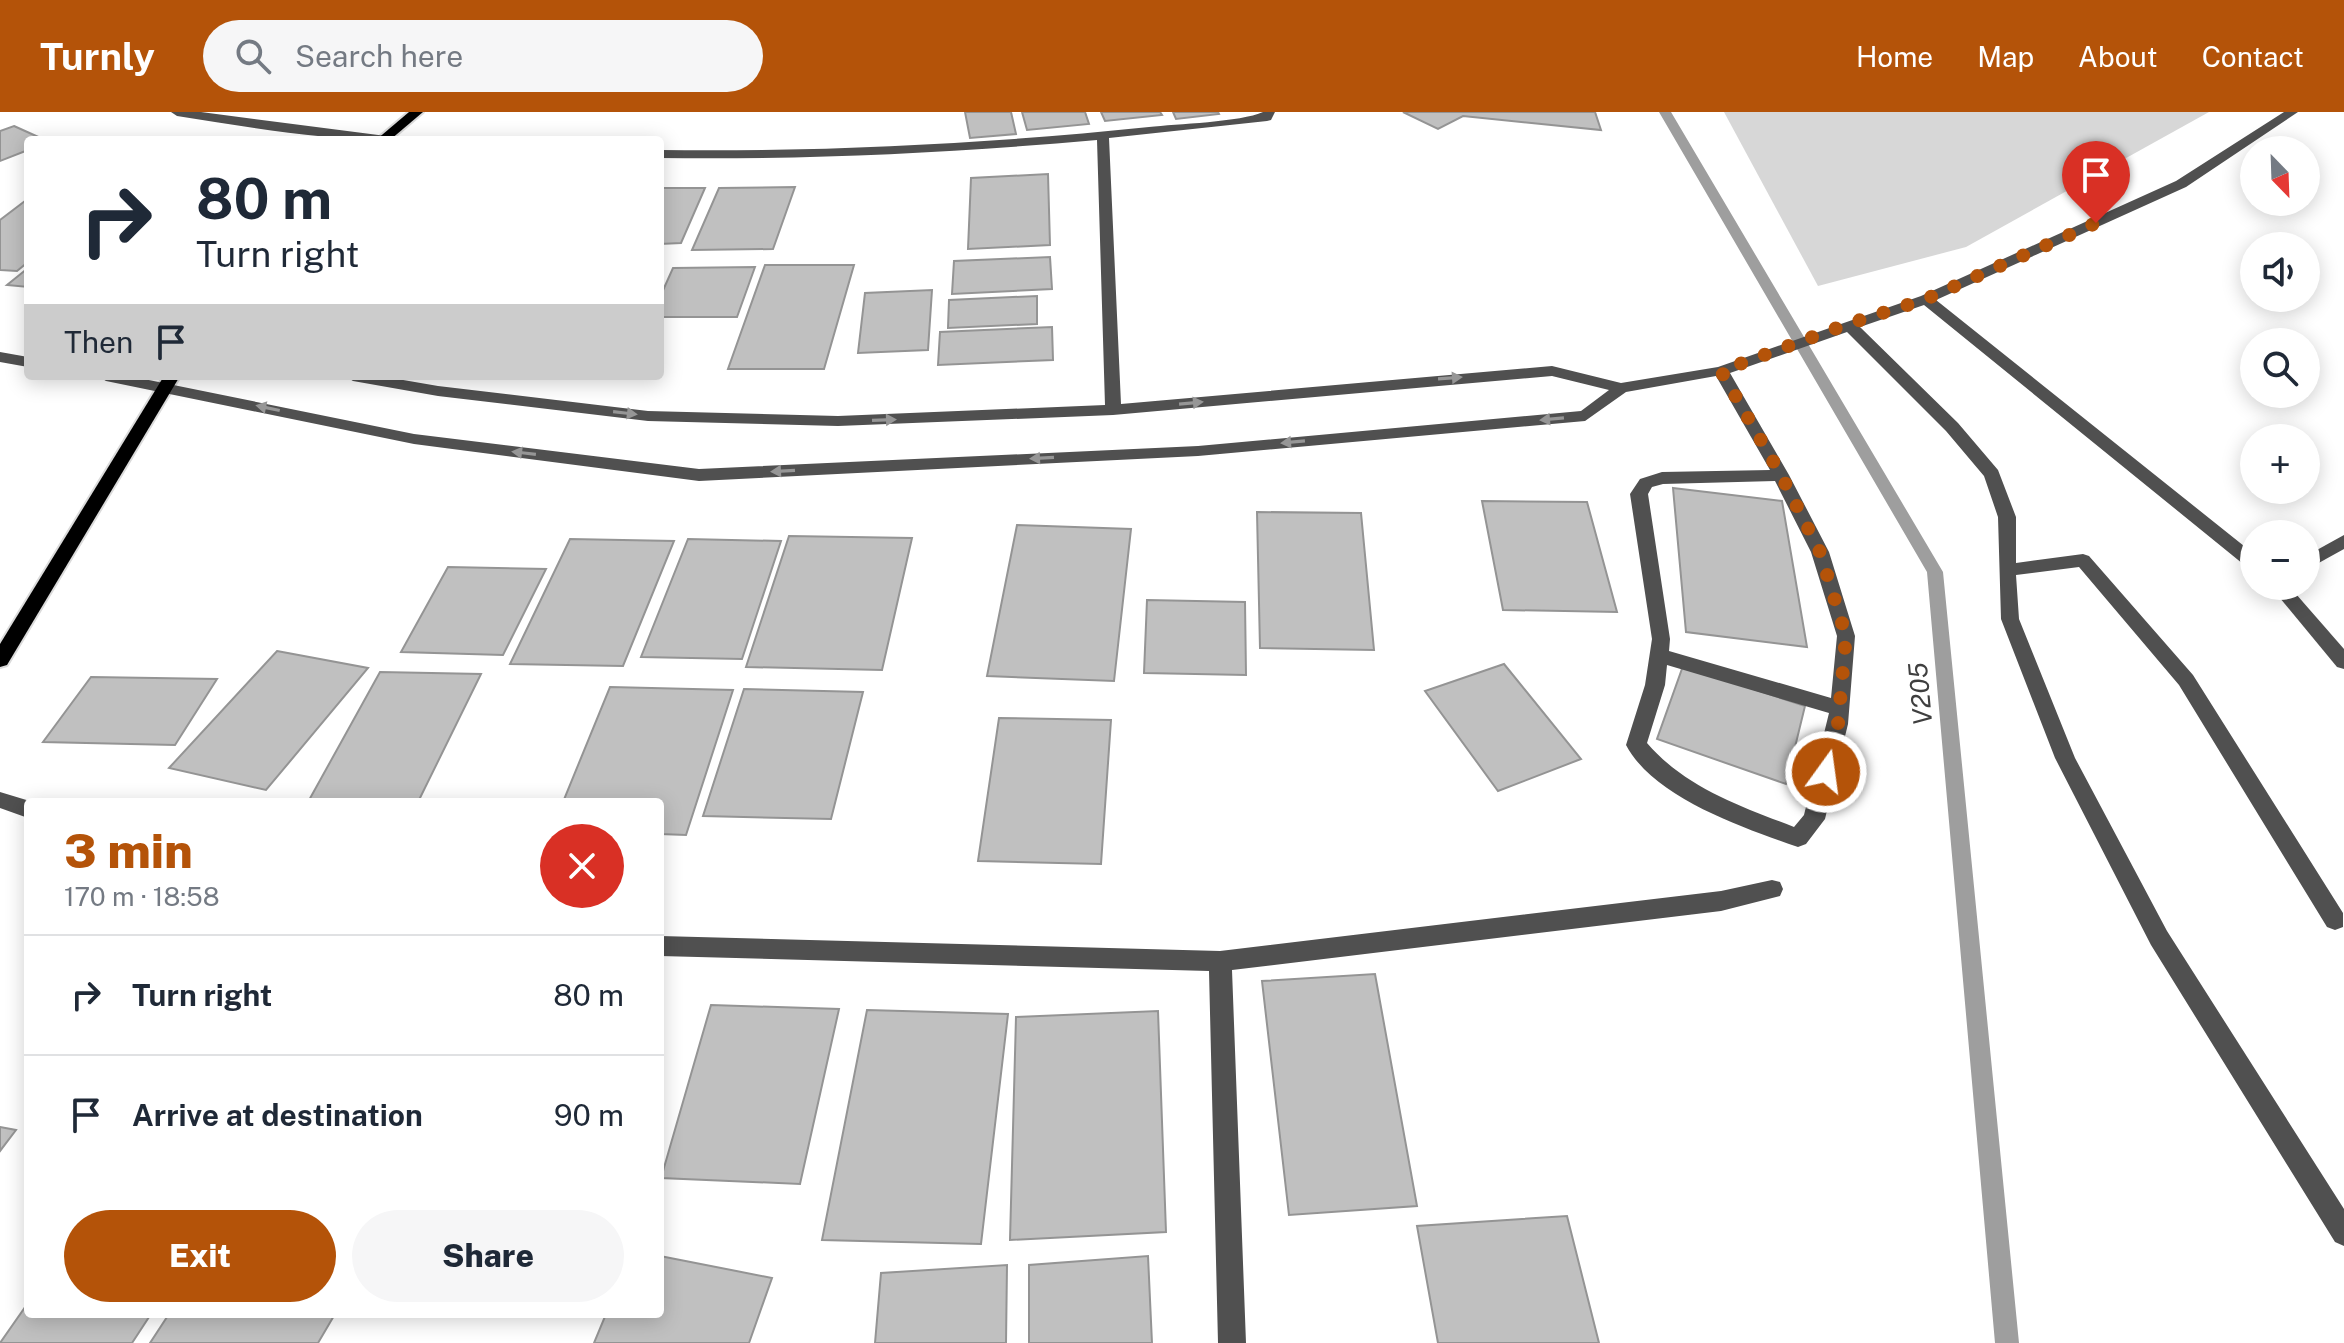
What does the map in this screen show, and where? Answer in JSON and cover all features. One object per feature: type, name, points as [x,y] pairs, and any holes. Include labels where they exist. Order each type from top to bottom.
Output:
[{"type":"main road","points":[[388,136],[417,112]]},
{"type":"main road","points":[[0,660],[168,381]]},
{"type":"street","points":[[177,112],[354,136]]},
{"type":"street","points":[[664,154],[874,152],[1103,136],[1267,117],[1269,112]]},
{"type":"street","points":[[376,380],[438,391],[648,416],[838,421],[1113,410],[1552,371],[1621,388],[1721,371],[1926,299],[2181,184],[2292,112]]},
{"type":"street","points":[[1103,136],[1113,410]]},
{"type":"street","points":[[1926,299],[2240,553]]},
{"type":"street","points":[[1848,324],[1952,427],[1992,474],[2007,517],[2010,619],[2065,758],[2159,938],[2344,1233]]},
{"type":"street","points":[[0,357],[24,361]]},
{"type":"street","points":[[1721,371],[1781,475],[1820,552],[1846,636],[1838,724],[1814,819],[1798,838],[1689,794],[1652,766],[1636,745],[1655,685],[1661,639],[1639,494],[1646,483],[1662,478],[1781,475]]},
{"type":"street","points":[[168,381],[414,439],[699,475],[1198,451],[1585,416],[1621,388]]},
{"type":"street","points":[[2320,556],[2344,541]]},
{"type":"street","points":[[2007,570],[2083,560],[2186,680],[2335,920]]},
{"type":"street","points":[[2291,600],[2344,662]]},
{"type":"street","points":[[1659,655],[1838,708]]},
{"type":"street","points":[[0,800],[24,808]]},
{"type":"street","points":[[664,946],[1220,961],[1721,901],[1772,889]]},
{"type":"street","points":[[1220,961],[1232,1343]]},
{"type":"shaded area","points":[[1724,112],[2209,112],[1966,247],[1818,286]]},
{"type":"building","points":[[965,112],[1011,112],[1016,134],[970,138]]},
{"type":"building","points":[[1022,112],[1085,112],[1089,124],[1027,130]]},
{"type":"building","points":[[1101,112],[1160,112],[1162,115],[1105,121]]},
{"type":"building","points":[[1173,112],[1218,112],[1219,114],[1176,119]]},
{"type":"building","points":[[1403,112],[1595,112],[1601,130],[1463,116],[1438,129]]},
{"type":"building","points":[[14,126],[36,136],[24,136],[24,152],[0,161],[0,131]]},
{"type":"building","points":[[1048,174],[1050,245],[968,249],[971,178]]},
{"type":"building","points":[[795,187],[773,249],[692,250],[719,188]]},
{"type":"building","points":[[664,188],[705,188],[681,243],[664,244]]},
{"type":"building","points":[[24,202],[24,265],[17,271],[0,270],[0,220]]},
{"type":"building","points":[[1050,257],[1052,289],[952,294],[954,261]]},
{"type":"building","points":[[765,265],[854,265],[824,369],[728,369]]},
{"type":"building","points":[[755,267],[737,317],[664,317],[664,288],[673,268]]},
{"type":"building","points":[[24,271],[24,287],[7,285]]},
{"type":"building","points":[[932,290],[928,350],[858,353],[865,293]]},
{"type":"building","points":[[1037,296],[1037,324],[948,328],[949,300]]},
{"type":"building","points":[[1052,327],[1053,360],[938,365],[940,332]]},
{"type":"building","points":[[1673,488],[1782,501],[1807,647],[1686,632]]},
{"type":"building","points":[[1482,501],[1587,502],[1617,612],[1503,610]]},
{"type":"building","points":[[1257,512],[1361,513],[1374,650],[1260,648]]},
{"type":"building","points":[[1017,525],[1131,529],[1114,681],[987,676]]},
{"type":"building","points":[[789,536],[912,538],[882,670],[746,667]]},
{"type":"building","points":[[570,539],[674,541],[623,666],[510,664]]},
{"type":"building","points":[[688,539],[781,541],[742,659],[641,657]]},
{"type":"building","points":[[448,567],[546,569],[503,655],[401,652]]},
{"type":"building","points":[[1147,600],[1245,602],[1246,675],[1144,673]]},
{"type":"building","points":[[277,651],[368,668],[266,790],[169,768]]},
{"type":"building","points":[[1504,664],[1581,759],[1498,791],[1425,691]]},
{"type":"building","points":[[1683,666],[1805,706],[1786,784],[1657,739]]},
{"type":"building","points":[[380,672],[481,674],[420,798],[310,798]]},
{"type":"building","points":[[91,677],[217,679],[175,745],[43,742]]},
{"type":"building","points":[[610,687],[733,690],[686,835],[664,834],[664,798],[565,798]]},
{"type":"building","points":[[744,689],[863,692],[831,819],[703,816]]},
{"type":"building","points":[[999,718],[1111,720],[1101,864],[978,861]]},
{"type":"building","points":[[1375,974],[1417,1206],[1289,1215],[1262,981]]},
{"type":"building","points":[[711,1005],[839,1009],[800,1184],[664,1178],[664,1168]]},
{"type":"building","points":[[867,1010],[1008,1014],[981,1244],[822,1240]]},
{"type":"building","points":[[1158,1011],[1166,1232],[1010,1240],[1016,1017]]},
{"type":"building","points":[[0,1127],[16,1130],[0,1151]]},
{"type":"building","points":[[1567,1216],[1599,1343],[1438,1343],[1417,1226]]},
{"type":"building","points":[[1148,1256],[1152,1343],[1029,1343],[1029,1265]]},
{"type":"building","points":[[664,1257],[772,1278],[749,1343],[594,1343],[604,1318],[664,1318]]},
{"type":"building","points":[[1007,1265],[1006,1343],[875,1343],[881,1273]]},
{"type":"building","points":[[24,1309],[24,1318],[148,1318],[132,1343],[0,1343]]},
{"type":"building","points":[[166,1318],[333,1318],[318,1343],[150,1343]]},
{"type":"waterway","name":"V205","points":[[1665,112],[1935,572],[2007,1343]]},
{"type":"route","points":[[1826,772],[1838,724],[1846,636],[1820,552],[1781,475],[1721,371],[1926,299],[2096,223]]}]
